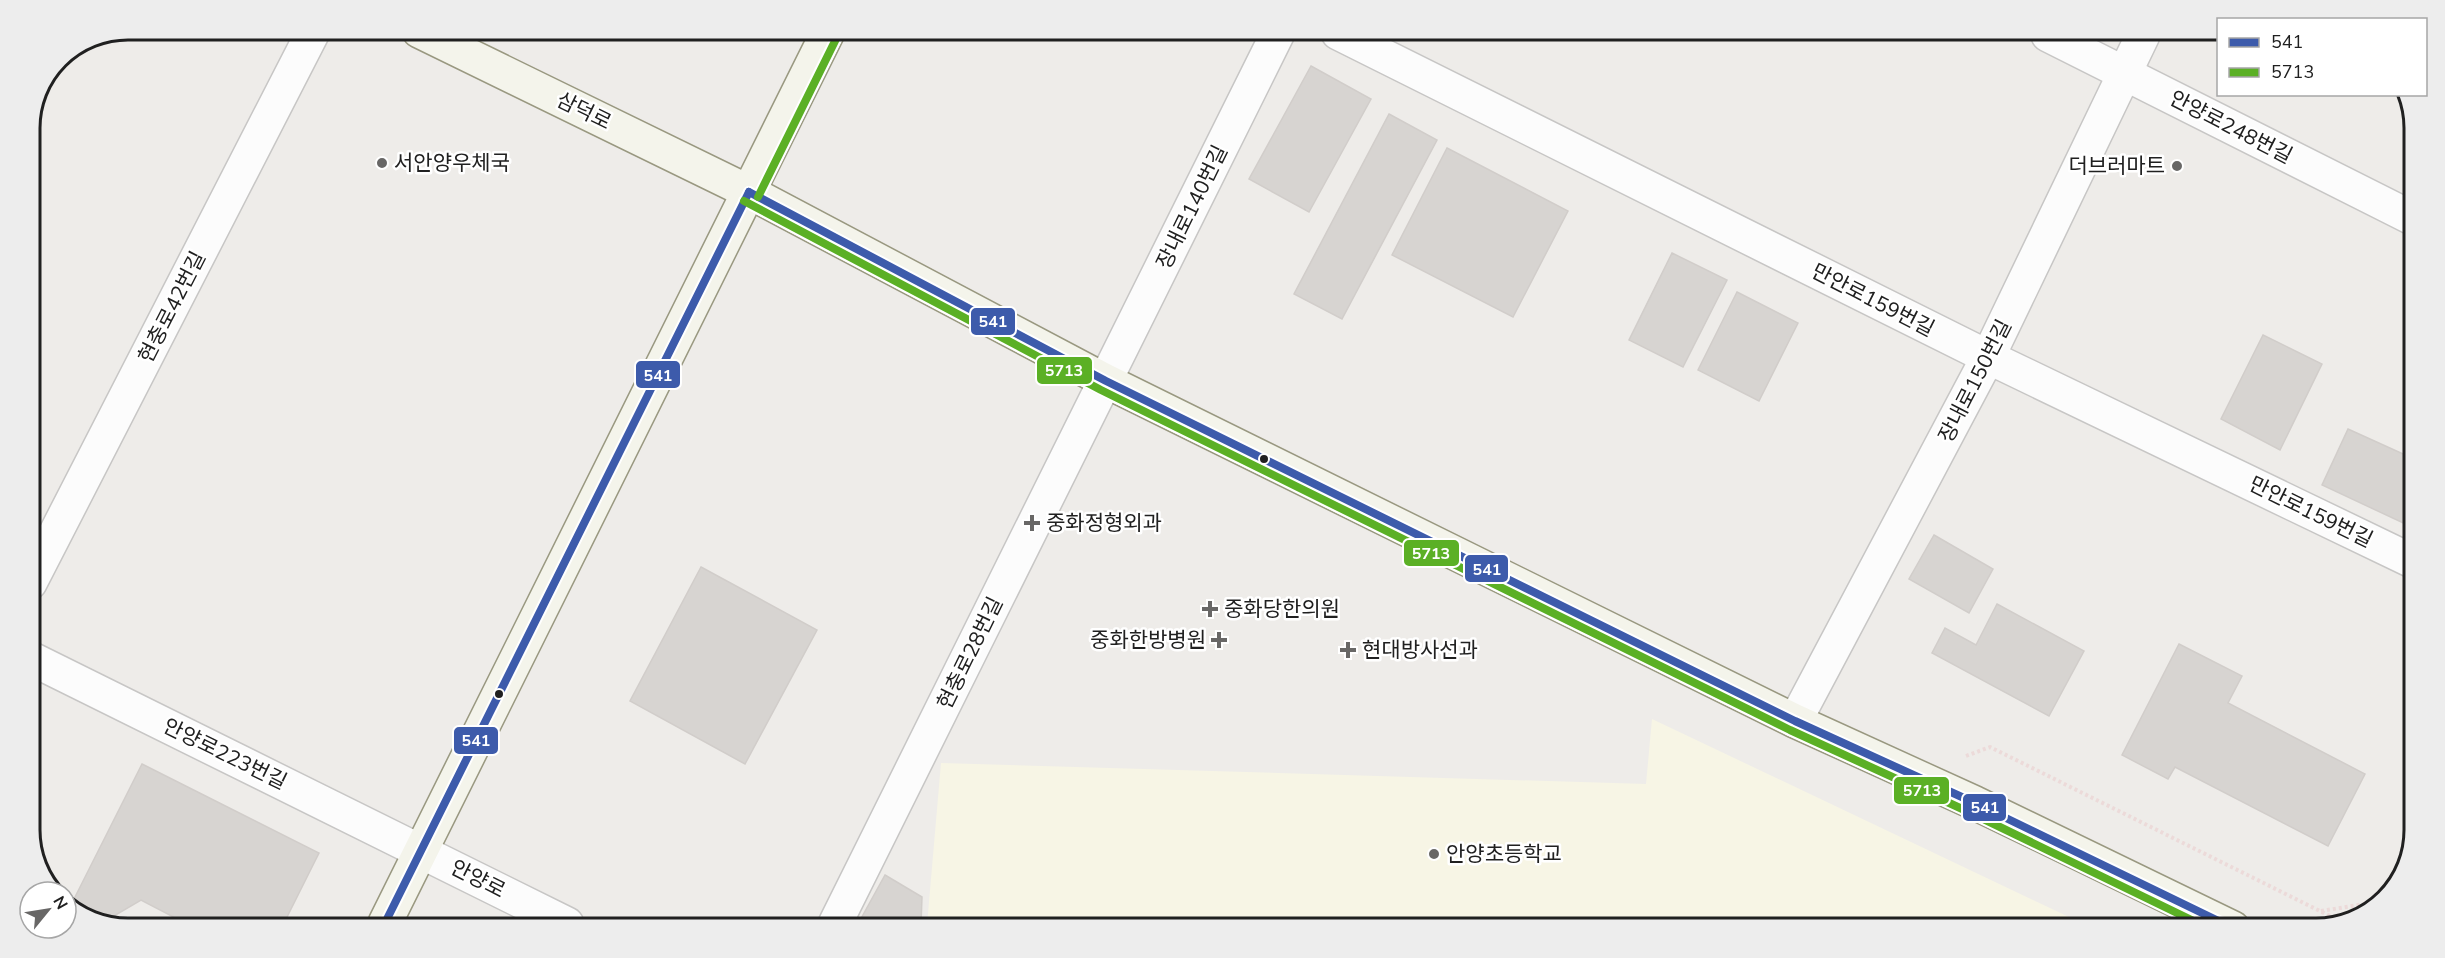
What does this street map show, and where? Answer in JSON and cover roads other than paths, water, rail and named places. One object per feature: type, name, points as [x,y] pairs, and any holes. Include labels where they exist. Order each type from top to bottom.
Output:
[{"type":"street","name":"현충로42번길","points":[[41,562],[309,40]]},
{"type":"street","name":"삼덕로","points":[[437,40],[749,192],[1106,381],[1796,721],[1975,803],[2212,918]]},
{"type":"street","points":[[387,918],[824,40]]},
{"type":"street","name":"장내로140번길","points":[[1106,381],[1275,40]]},
{"type":"street","name":"만안로159번길","points":[[1352,40],[1988,357],[2404,557]]},
{"type":"street","name":"안양로248번길","points":[[2058,40],[2404,214]]},
{"type":"street","name":"장내로150번길","points":[[1796,721],[1988,357],[2140,40]]},
{"type":"street","name":"현충로28번길","points":[[838,918],[1106,381]]},
{"type":"street","name":"안양로223번길","points":[[41,663],[420,851]]},
{"type":"street","name":"안양로","points":[[420,851],[555,918]]},
{"type":"place","name":"서안양우체국","points":[[382,163]]},
{"type":"place","name":"더브러마트","points":[[2177,166]]},
{"type":"place","name":"중화정형외과","points":[[1032,523]]},
{"type":"place","name":"중화당한의원","points":[[1210,609]]},
{"type":"place","name":"중화한방병원","points":[[1219,640]]},
{"type":"place","name":"현대방사선과","points":[[1348,650]]},
{"type":"place","name":"안양초등학교","points":[[1434,854]]}]
